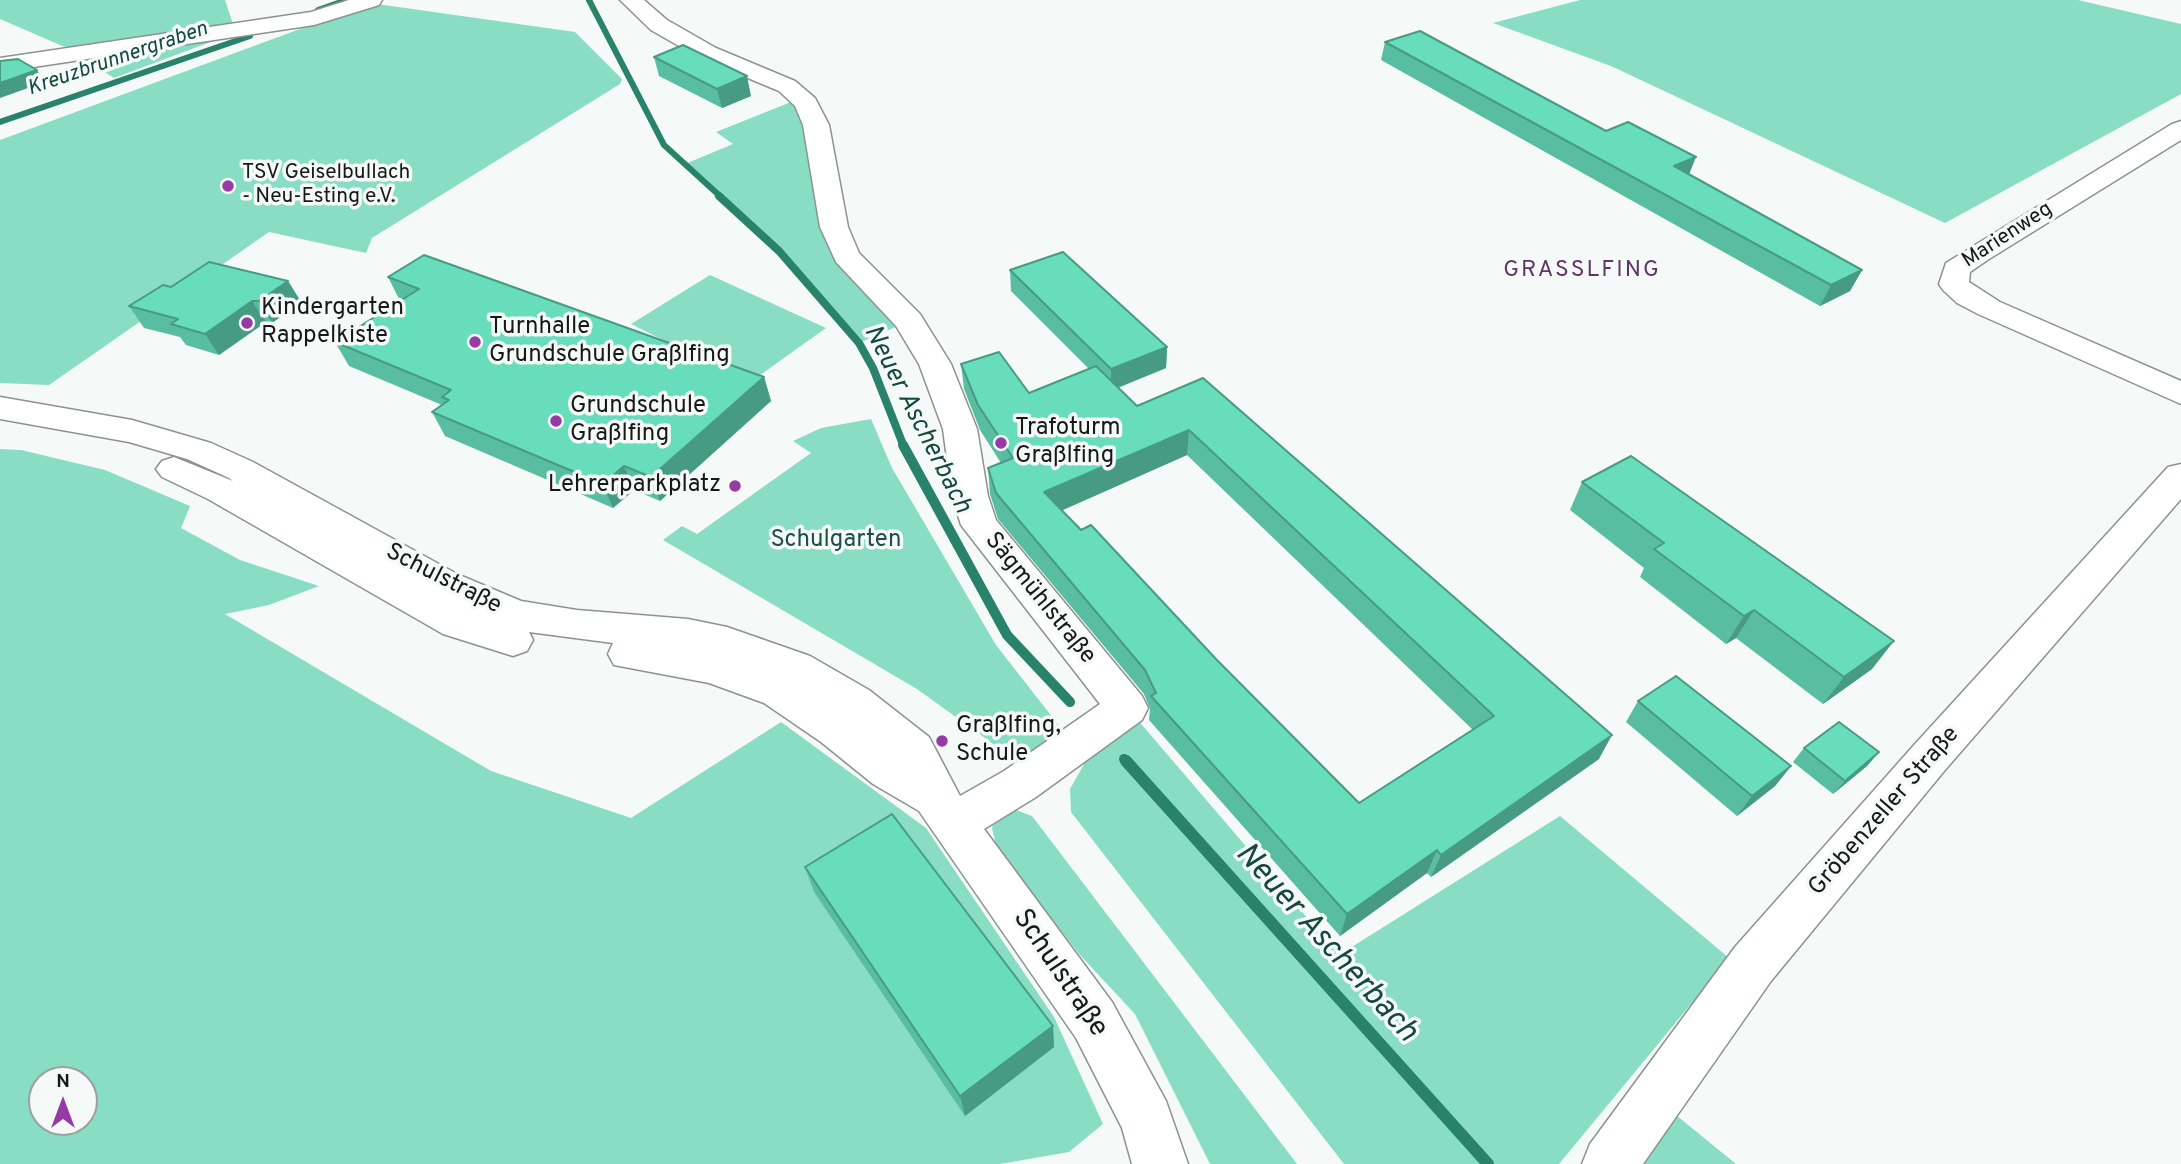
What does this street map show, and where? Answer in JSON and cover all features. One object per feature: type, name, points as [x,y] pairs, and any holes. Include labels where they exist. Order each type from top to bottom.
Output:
[{"type":"street","points":[[0,65],[314,18],[370,0]]},
{"type":"street","name":"Sägmühlstraße","points":[[631,0],[659,25],[708,53],[787,86],[806,103],[816,125],[834,227],[846,256],[909,321],[935,364],[960,429],[970,496],[979,525],[1127,708],[1020,784],[944,810]]},
{"type":"street","name":"Marienweg","points":[[2181,129],[1979,253],[1956,269],[1954,284],[1968,297],[1989,308],[2181,394]]},
{"type":"street","name":"Schulstraße","points":[[0,408],[132,431],[199,452],[241,470],[443,584],[479,602],[515,615],[577,625],[688,634],[727,643],[796,667],[854,702],[914,750],[944,810],[1094,1020],[1147,1120],[1160,1164]]},
{"type":"street","name":"Schulstraße","points":[[0,425],[110,449],[175,470],[221,491],[457,623],[517,641],[562,649],[645,656],[712,667],[779,691],[836,729],[944,810]]},
{"type":"street","name":"Gröbenzeller Straße","points":[[1610,1164],[1753,964],[1930,757],[2181,476]]},
{"type":"green space","points":[[0,0],[225,0],[234,27],[216,40],[114,78],[67,48],[0,19]]},
{"type":"green space","points":[[1580,0],[2078,0],[2181,24],[2181,94],[1945,223],[1611,66],[1493,23]]},
{"type":"green space","name":"TSV Geiselbullach - Neu-Esting e.V.","points":[[370,3],[575,32],[622,79],[620,84],[372,238],[366,253],[269,232],[49,385],[0,383],[0,140]]},
{"type":"green space","points":[[801,98],[834,227],[909,321],[859,343],[779,251],[685,164],[733,144],[716,132]]},
{"type":"green space","points":[[710,275],[826,328],[749,383],[631,324]]},
{"type":"green space","name":"Schulgarten","points":[[871,419],[892,468],[996,645],[1067,736],[1014,759],[917,689],[663,540],[682,526],[697,534],[811,453],[793,441],[821,428]]},
{"type":"green space","points":[[0,449],[21,450],[105,470],[190,506],[181,528],[240,560],[319,586],[269,605],[225,614],[491,771],[631,818],[781,722],[926,828],[1054,1017],[1103,1124],[1069,1152],[1000,1164],[0,1164]]},
{"type":"green space","points":[[1137,719],[1339,955],[1560,816],[1729,958],[1559,1164],[1344,1164],[1071,812],[1070,789],[1091,752]]},
{"type":"green space","points":[[1013,809],[1032,816],[1297,1164],[1210,1164],[1135,1014],[1080,955],[997,849],[992,828],[996,816]]},
{"type":"green space","points":[[1671,1111],[1736,1164],[1638,1164]]},
{"type":"building","points":[[1420,31],[1606,131],[1628,122],[1696,157],[1674,166],[1862,270],[1831,285],[1385,42]]},
{"type":"building","points":[[683,45],[747,76],[717,89],[654,57]]},
{"type":"building","points":[[18,59],[37,70],[0,83],[0,61]]},
{"type":"building","points":[[1063,252],[1167,347],[1111,369],[1010,270]]},
{"type":"building","points":[[424,255],[764,377],[651,477],[624,466],[603,484],[432,412],[449,400],[442,397],[451,390],[335,342],[419,289],[388,277]]},
{"type":"building","points":[[209,262],[288,281],[259,301],[252,301],[205,334],[171,324],[178,319],[129,306],[163,285],[171,287]]},
{"type":"building","points":[[999,352],[1029,393],[1096,366],[1137,406],[1203,378],[1612,735],[1441,855],[1437,850],[1347,914],[1151,696],[1156,693],[1145,670],[996,493],[988,468],[1013,458],[978,405],[961,364]],"holes":[[[1189,430],[1494,716],[1359,803],[1216,659],[1091,525],[1081,530],[1044,492]]]},
{"type":"building","points":[[1631,456],[1894,641],[1844,677],[1754,610],[1744,616],[1654,549],[1664,543],[1582,482]]},
{"type":"building","points":[[1676,676],[1791,766],[1752,796],[1638,701]]},
{"type":"building","points":[[1839,722],[1879,752],[1845,781],[1804,748]]},
{"type":"building","points":[[892,814],[1053,1026],[960,1096],[805,867]]},
{"type":"waterway","name":"Kreuzbrunnergraben","points":[[318,10],[347,0]]},
{"type":"waterway","name":"Neuer Ascherbach","points":[[589,0],[664,145],[721,197]]},
{"type":"waterway","name":"Kreuzbrunnergraben","points":[[0,122],[250,36]]},
{"type":"waterway","name":"Neuer Ascherbach","points":[[719,196],[779,251],[859,343],[873,368],[904,446]]},
{"type":"waterway","name":"Neuer Ascherbach","points":[[904,446],[1007,635],[1070,702]]},
{"type":"waterway","name":"Neuer Ascherbach","points":[[1126,761],[1488,1164]]},
{"type":"place","name":"TSV Geiselbullach - Neu-Esting e.V.","points":[[228,186]]},
{"type":"place","name":"Kindergarten Rappelkiste","points":[[247,323]]},
{"type":"place","name":"Turnhalle Grundschule Graßlfing","points":[[475,342]]},
{"type":"place","name":"Grundschule Graßlfing","points":[[556,421]]},
{"type":"place","name":"Trafoturm Graßlfing","points":[[1001,443]]},
{"type":"place","name":"Lehrerparkplatz","points":[[735,486]]},
{"type":"place","name":"Graßlfing, Schule","points":[[942,741]]},
{"type":"district","name":"GRASSLFING","points":[[1582,271]]}]
